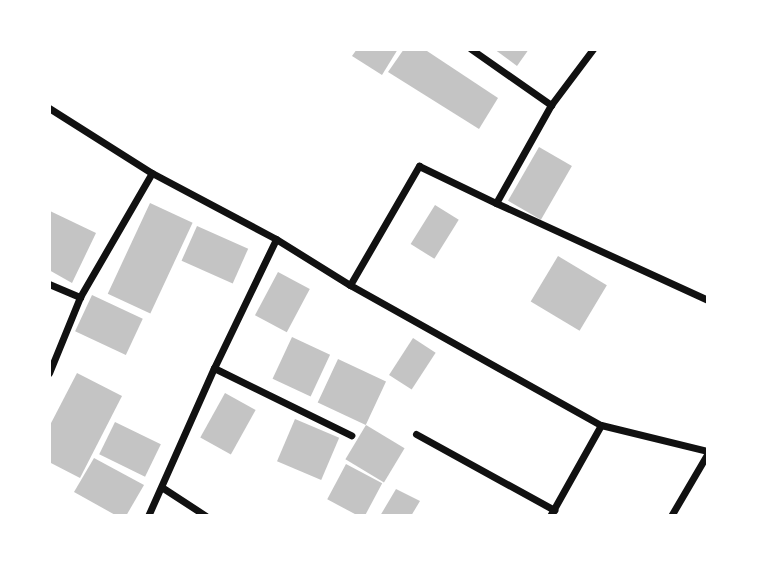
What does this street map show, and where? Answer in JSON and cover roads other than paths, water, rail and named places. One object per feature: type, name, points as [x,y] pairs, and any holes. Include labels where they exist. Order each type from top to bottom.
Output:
[{"type":"street","points":[[471,49],[551,106]]},
{"type":"street","points":[[496,202],[551,106],[593,49]]},
{"type":"street","points":[[49,108],[152,173],[276,239],[350,285],[601,425],[708,452],[671,516]]},
{"type":"street","points":[[350,285],[419,166],[708,300]]},
{"type":"street","points":[[49,373],[80,297],[152,173]]},
{"type":"street","points":[[148,516],[163,488],[214,368],[276,239]]},
{"type":"street","points":[[49,284],[80,297]]},
{"type":"street","points":[[214,368],[351,435]]},
{"type":"street","points":[[416,434],[552,513],[601,425]]},
{"type":"street","points":[[163,488],[206,516]]}]
